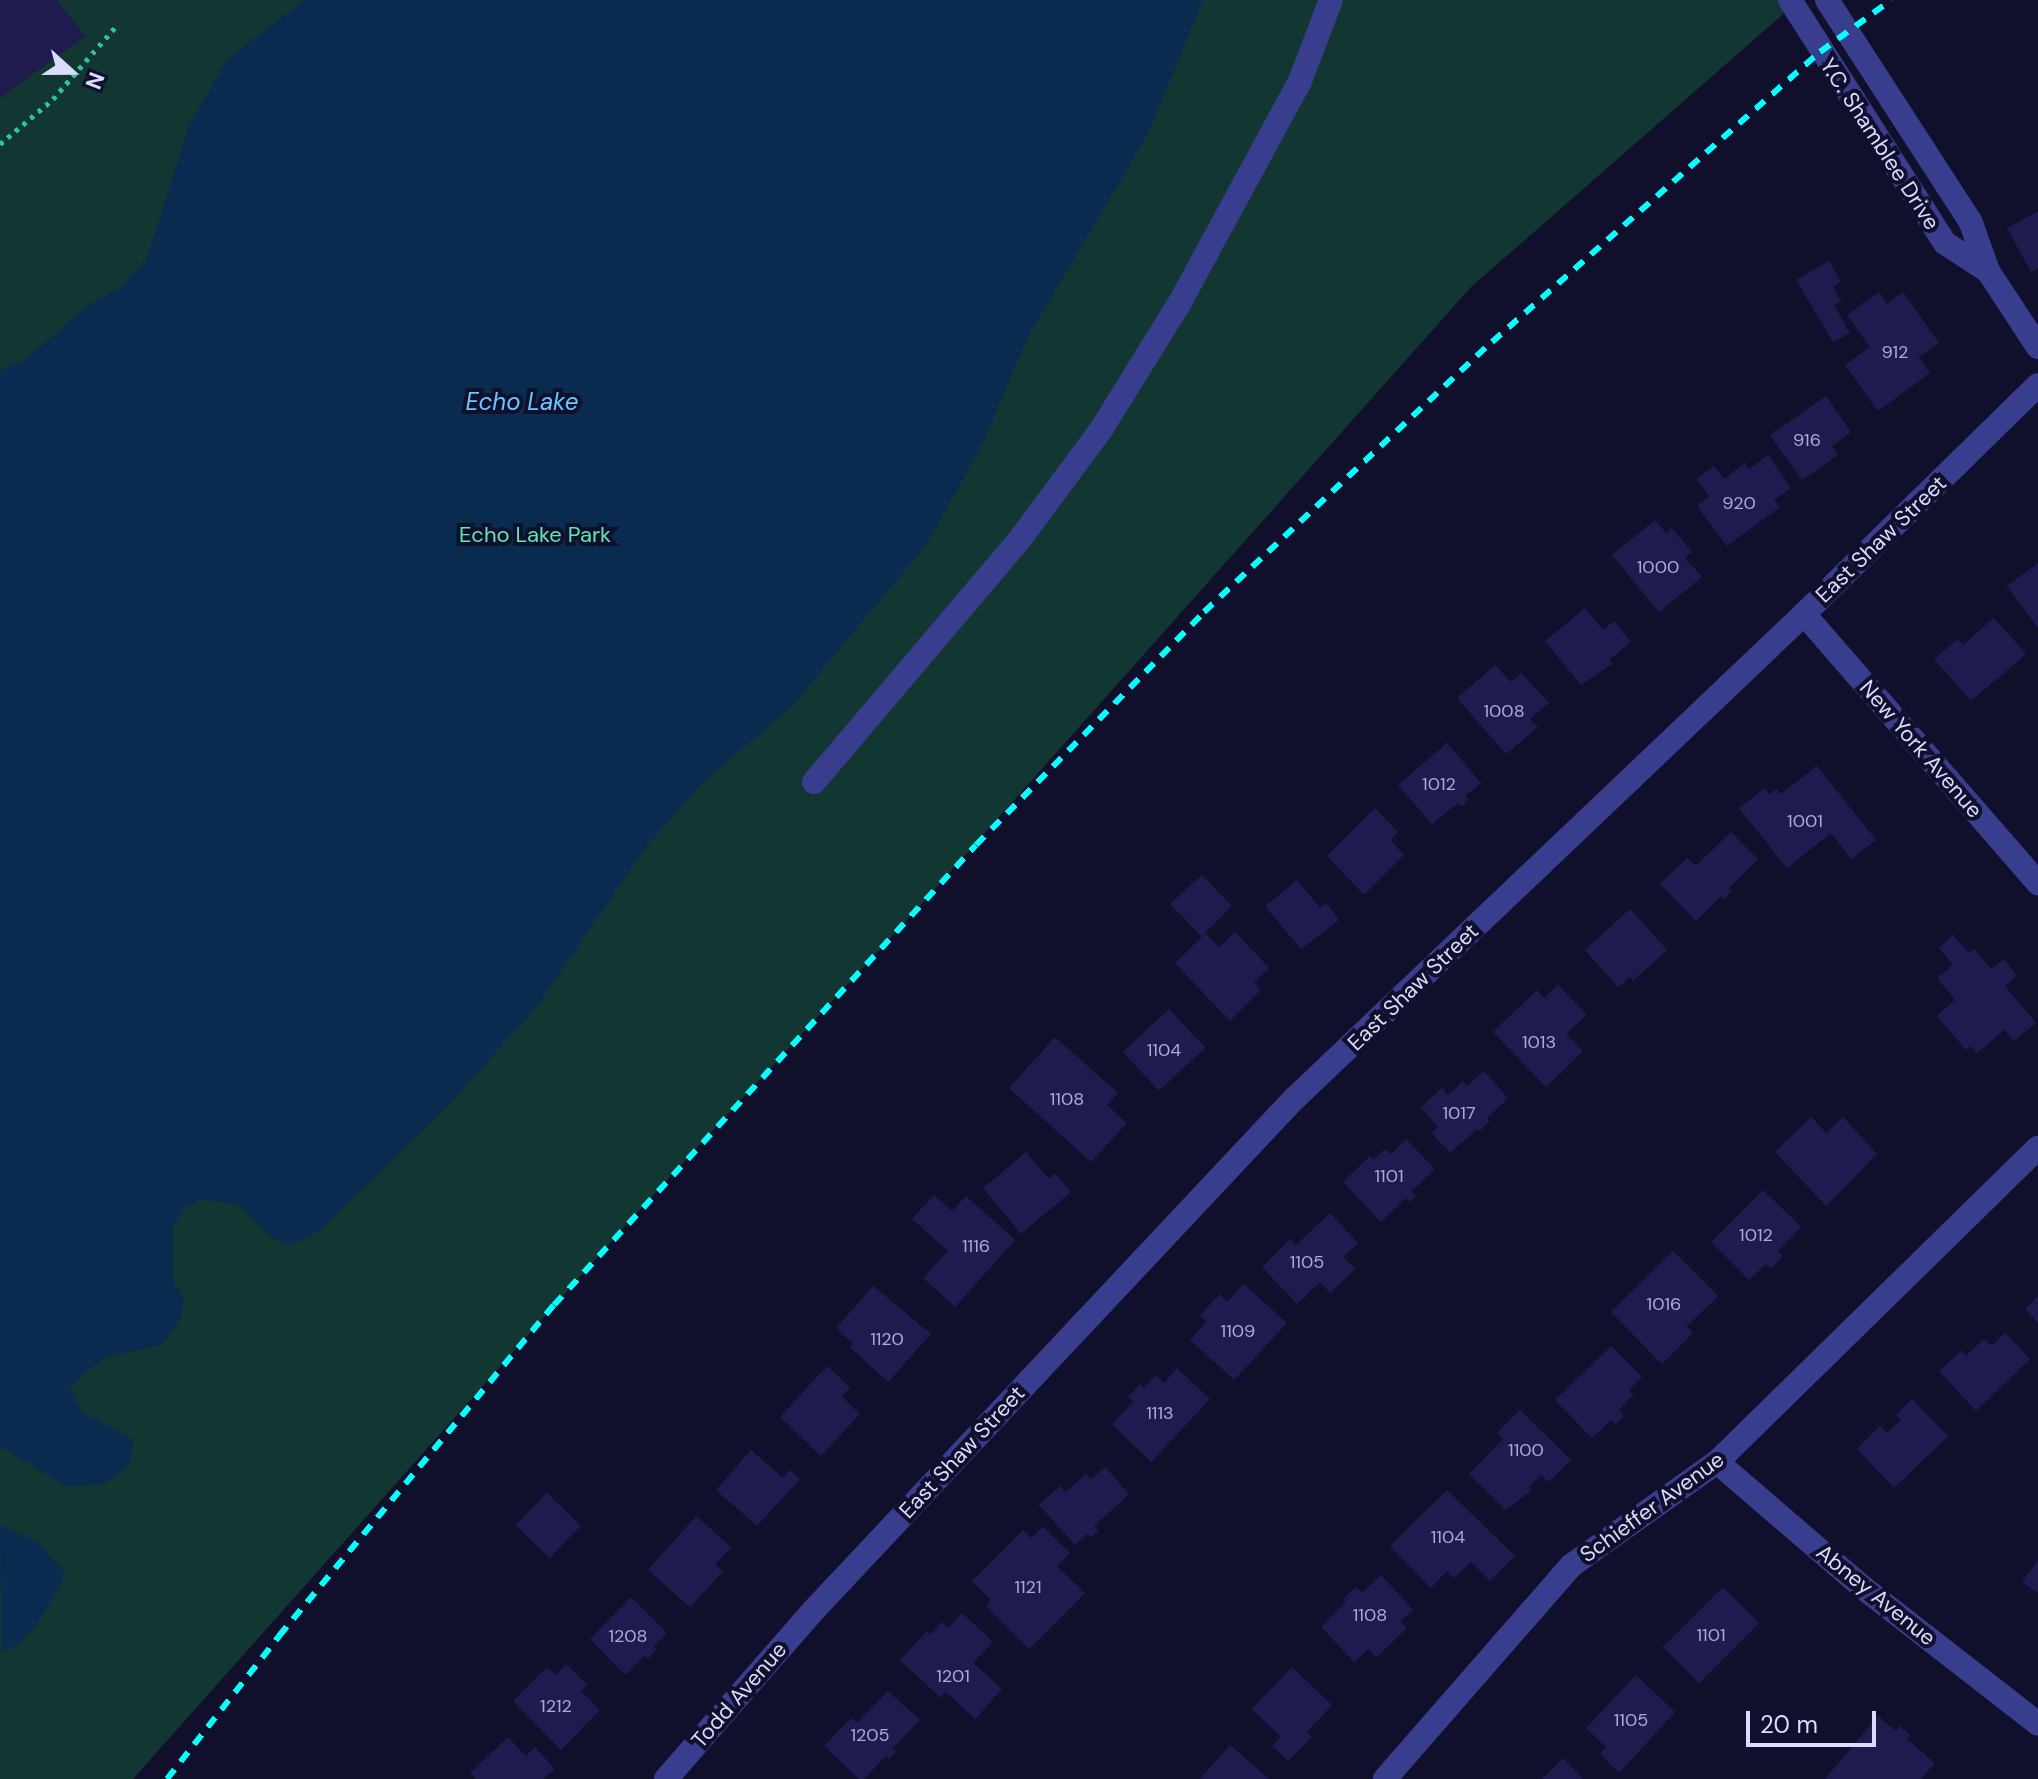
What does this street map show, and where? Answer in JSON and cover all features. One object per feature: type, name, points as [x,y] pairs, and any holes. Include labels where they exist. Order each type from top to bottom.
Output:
[{"type":"street","points":[[814,782],[1020,539],[1102,428],[1179,304],[1292,95],[1331,0]]},
{"type":"street","name":"Y.C. Shamblee Drive","points":[[1790,0],[1945,243],[1988,271]]},
{"type":"street","name":"Y.C. Shamblee Drive","points":[[1827,0],[1971,223],[1988,271],[2038,347]]},
{"type":"street","name":"East Shaw Street","points":[[812,1612],[1293,1100],[1804,614],[2038,385]]},
{"type":"street","name":"New York Avenue","points":[[1804,614],[2038,883]]},
{"type":"street","name":"Schieffer Avenue","points":[[1385,1779],[1572,1565],[1717,1462],[2038,1148]]},
{"type":"street","name":"Abney Avenue","points":[[1717,1462],[1861,1586],[2038,1724]]},
{"type":"street","name":"Todd Avenue","points":[[666,1779],[812,1612]]},
{"type":"path","points":[[0,144],[53,99],[117,25]]},
{"type":"green space","name":"Echo Lake Park","points":[[0,0],[1799,0],[1471,287],[918,908],[635,1215],[133,1779],[0,1779]]},
{"type":"water","name":"Echo Lake","points":[[304,0],[1203,0],[1148,134],[1028,337],[983,443],[927,544],[793,705],[698,787],[645,848],[538,1005],[456,1097],[320,1231],[289,1245],[274,1239],[237,1204],[201,1199],[184,1209],[173,1226],[173,1281],[184,1298],[181,1318],[161,1345],[106,1357],[70,1386],[81,1411],[134,1440],[128,1467],[104,1484],[66,1486],[0,1446],[0,370],[22,362],[90,304],[123,286],[147,258],[189,125],[227,60]]},
{"type":"water","points":[[0,1525],[39,1543],[66,1574],[38,1623],[17,1645],[2,1652]]},
{"type":"building","points":[[0,0],[57,0],[85,36],[0,98]]},
{"type":"building","points":[[2038,211],[2038,268],[2031,272],[2007,228]]},
{"type":"building","points":[[1829,261],[1841,282],[1833,287],[1841,301],[1834,305],[1850,333],[1833,342],[1796,280]]},
{"type":"building","points":[[1879,292],[1887,304],[1903,292],[1939,343],[1919,357],[1930,373],[1878,411],[1845,365],[1870,347],[1847,315]]},
{"type":"building","points":[[1826,396],[1851,432],[1832,446],[1838,455],[1802,480],[1770,435]]},
{"type":"building","points":[[1768,455],[1791,488],[1774,500],[1780,507],[1727,546],[1697,506],[1709,496],[1696,479],[1714,466],[1724,479],[1745,463],[1749,469]]},
{"type":"building","points":[[1655,520],[1666,533],[1672,528],[1692,552],[1685,558],[1702,577],[1659,612],[1612,555]]},
{"type":"building","points":[[2038,563],[2038,628],[2007,586]]},
{"type":"building","points":[[1585,608],[1603,630],[1614,621],[1631,642],[1609,660],[1612,664],[1581,685],[1545,641]]},
{"type":"building","points":[[1994,618],[2026,654],[1971,701],[1934,659],[1958,639],[1963,645]]},
{"type":"building","points":[[1495,665],[1511,682],[1521,673],[1549,703],[1530,719],[1538,727],[1506,754],[1457,698]]},
{"type":"building","points":[[1447,743],[1481,783],[1465,796],[1468,800],[1461,807],[1458,803],[1432,824],[1398,785]]},
{"type":"building","points":[[1817,766],[1876,840],[1851,859],[1831,833],[1787,868],[1739,808],[1765,788],[1769,794],[1777,789],[1781,794]]},
{"type":"building","points":[[1375,808],[1398,832],[1390,840],[1404,855],[1364,895],[1327,856]]},
{"type":"building","points":[[1731,832],[1758,859],[1729,888],[1732,891],[1724,899],[1721,896],[1696,921],[1660,884],[1687,858],[1696,866]]},
{"type":"building","points":[[1202,875],[1232,906],[1205,933],[1219,947],[1235,932],[1269,968],[1254,982],[1261,990],[1230,1021],[1175,963],[1202,937],[1170,904]]},
{"type":"building","points":[[1297,880],[1320,908],[1326,903],[1339,920],[1301,949],[1265,906]]},
{"type":"building","points":[[1630,909],[1667,950],[1633,981],[1630,977],[1618,987],[1585,950]]},
{"type":"building","points":[[1953,935],[1969,953],[1974,949],[1991,969],[2004,959],[2017,976],[2005,986],[2036,1023],[2014,1041],[2004,1030],[1977,1053],[1970,1046],[1966,1050],[1937,1016],[1955,1000],[1937,978],[1953,965],[1939,948]]},
{"type":"building","points":[[1558,985],[1587,1015],[1566,1034],[1583,1051],[1546,1087],[1493,1032],[1537,990],[1544,998]]},
{"type":"building","points":[[1169,1009],[1205,1048],[1159,1091],[1123,1052]]},
{"type":"building","points":[[1055,1037],[1118,1093],[1107,1105],[1127,1123],[1091,1162],[1009,1088]]},
{"type":"building","points":[[1484,1071],[1508,1098],[1487,1118],[1489,1121],[1480,1131],[1477,1129],[1450,1153],[1432,1133],[1438,1127],[1421,1107],[1442,1088],[1448,1095],[1463,1081],[1467,1086]]},
{"type":"building","points":[[1811,1117],[1826,1133],[1843,1117],[1877,1154],[1826,1206],[1775,1152]]},
{"type":"building","points":[[1406,1139],[1435,1169],[1411,1192],[1416,1195],[1410,1202],[1406,1198],[1381,1222],[1343,1182],[1370,1156],[1373,1160],[1386,1149],[1391,1154]]},
{"type":"building","points":[[1026,1152],[1049,1179],[1055,1173],[1071,1192],[1021,1234],[983,1188]]},
{"type":"building","points":[[1763,1190],[1801,1227],[1778,1251],[1783,1256],[1771,1269],[1766,1264],[1749,1280],[1711,1242]]},
{"type":"building","points":[[934,1195],[952,1211],[966,1196],[1015,1240],[955,1307],[923,1278],[948,1251],[912,1219]]},
{"type":"building","points":[[1330,1213],[1358,1243],[1343,1257],[1355,1269],[1330,1293],[1320,1282],[1297,1304],[1262,1267],[1290,1239],[1296,1245]]},
{"type":"building","points":[[1673,1251],[1718,1296],[1687,1326],[1693,1333],[1662,1364],[1611,1312]]},
{"type":"building","points":[[1244,1284],[1287,1323],[1234,1380],[1190,1340],[1206,1322],[1200,1315],[1220,1294],[1227,1302]]},
{"type":"building","points":[[873,1286],[931,1334],[888,1382],[850,1347],[853,1344],[836,1328]]},
{"type":"building","points":[[2038,1296],[2038,1323],[2025,1309]]},
{"type":"building","points":[[2005,1333],[2030,1359],[1976,1411],[1939,1371],[1961,1351],[1966,1356],[1984,1339],[1992,1346]]},
{"type":"building","points":[[1611,1346],[1642,1377],[1629,1390],[1633,1395],[1619,1410],[1624,1416],[1615,1424],[1611,1420],[1592,1438],[1555,1400]]},
{"type":"building","points":[[827,1366],[850,1387],[842,1397],[860,1414],[821,1456],[780,1417]]},
{"type":"building","points":[[1177,1368],[1210,1399],[1151,1462],[1112,1424],[1133,1402],[1128,1397],[1140,1384],[1144,1388],[1156,1375],[1164,1383]]},
{"type":"building","points":[[1912,1399],[1948,1436],[1894,1488],[1857,1449],[1880,1426],[1887,1433],[1901,1420],[1896,1415]]},
{"type":"building","points":[[1520,1410],[1571,1460],[1549,1482],[1541,1475],[1529,1487],[1532,1490],[1506,1510],[1469,1474],[1503,1439],[1497,1433]]},
{"type":"building","points":[[751,1450],[783,1478],[790,1470],[800,1479],[757,1526],[716,1490]]},
{"type":"building","points":[[1105,1467],[1129,1494],[1094,1526],[1099,1531],[1091,1537],[1087,1534],[1075,1545],[1039,1505],[1060,1486],[1066,1492],[1086,1474],[1091,1479]]},
{"type":"building","points":[[1447,1490],[1515,1556],[1490,1581],[1471,1562],[1454,1578],[1447,1571],[1431,1588],[1390,1546]]},
{"type":"building","points":[[547,1493],[581,1526],[550,1558],[516,1525]]},
{"type":"building","points":[[696,1516],[731,1547],[715,1565],[723,1571],[690,1607],[648,1570]]},
{"type":"building","points":[[1043,1527],[1070,1553],[1057,1566],[1085,1593],[1029,1649],[986,1606],[991,1600],[972,1581],[1023,1530],[1031,1538]]},
{"type":"building","points":[[2038,1560],[2038,1593],[2022,1582]]},
{"type":"building","points":[[1381,1575],[1413,1610],[1400,1621],[1407,1628],[1376,1658],[1369,1649],[1354,1662],[1321,1627],[1356,1587],[1362,1593]]},
{"type":"building","points":[[1723,1587],[1759,1623],[1699,1683],[1663,1647]]},
{"type":"building","points":[[631,1597],[667,1633],[653,1647],[657,1649],[648,1659],[645,1655],[625,1675],[590,1639]]},
{"type":"building","points":[[962,1613],[993,1642],[973,1663],[1002,1689],[975,1719],[946,1692],[941,1698],[900,1660],[927,1631],[930,1634],[942,1622],[948,1628]]},
{"type":"building","points":[[566,1664],[587,1685],[581,1691],[600,1710],[561,1750],[513,1701],[547,1667],[556,1675]]},
{"type":"building","points":[[1292,1667],[1332,1705],[1307,1732],[1312,1737],[1288,1761],[1272,1746],[1281,1737],[1252,1709]]},
{"type":"building","points":[[1636,1675],[1675,1712],[1619,1773],[1600,1754],[1606,1747],[1586,1728]]},
{"type":"building","points":[[888,1691],[920,1720],[892,1749],[896,1752],[889,1759],[886,1756],[864,1779],[859,1779],[824,1746],[851,1718],[857,1723]]},
{"type":"building","points":[[1878,1716],[1896,1731],[1900,1726],[1910,1735],[1907,1739],[1935,1763],[1921,1779],[1825,1779]]},
{"type":"building","points":[[508,1737],[526,1756],[535,1747],[555,1769],[543,1779],[476,1779],[470,1773]]},
{"type":"building","points":[[1230,1745],[1269,1779],[1200,1779]]},
{"type":"building","points":[[1563,1758],[1583,1779],[1542,1779]]},
{"type":"railway","points":[[167,1779],[279,1636],[554,1305],[976,845],[1204,612],[1492,342],[1820,52],[1891,0]]}]
